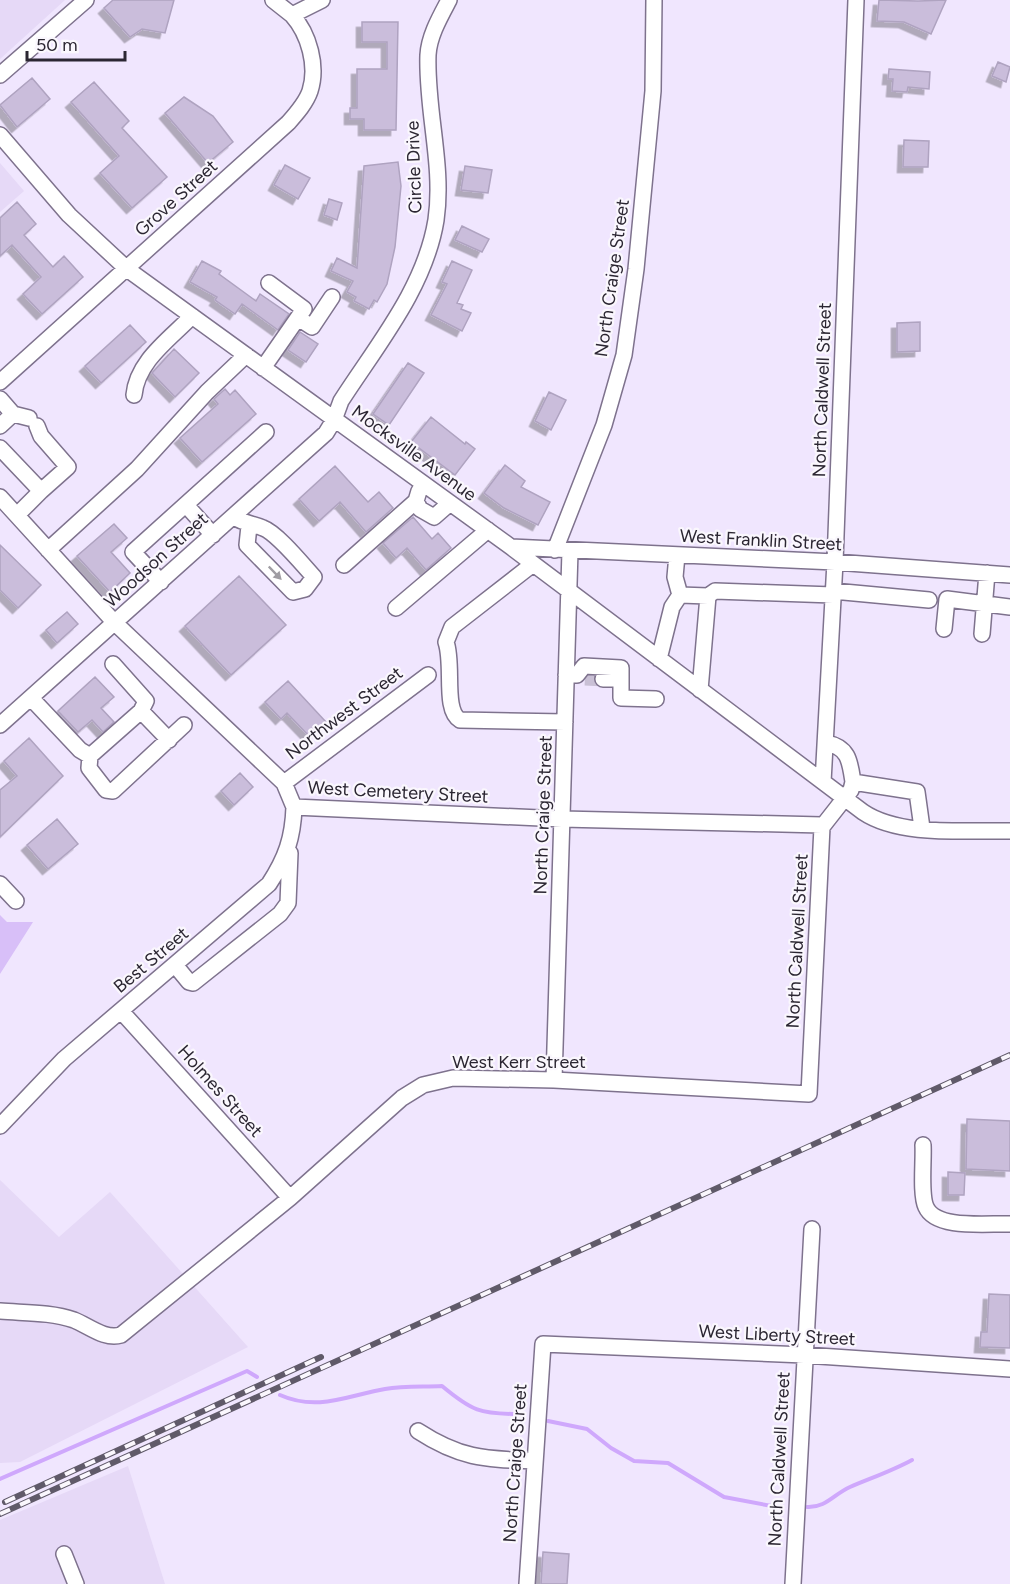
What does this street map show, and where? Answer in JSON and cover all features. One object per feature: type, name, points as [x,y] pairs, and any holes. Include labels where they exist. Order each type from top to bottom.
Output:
[{"type":"street","points":[[0,75],[86,0]]},
{"type":"street","name":"Grove Street","points":[[0,382],[288,123],[302,105],[310,91],[312,68],[309,41],[292,15],[273,0]]},
{"type":"street","points":[[292,15],[322,0]]},
{"type":"street","name":"Circle Drive","points":[[334,420],[340,401],[419,278],[430,251],[436,218],[437,184],[428,54],[436,25],[449,0]]},
{"type":"street","name":"North Craige Street","points":[[554,1080],[565,722],[576,676],[569,591],[563,551],[624,355],[636,269],[653,91],[654,0]]},
{"type":"street","name":"North Caldwell Street","points":[[823,782],[835,562],[856,0]]},
{"type":"street","name":"Mocksville Avenue","points":[[0,135],[69,215],[127,269],[488,530],[823,782]]},
{"type":"street","points":[[263,368],[304,309],[269,284]]},
{"type":"street","points":[[298,318],[312,327],[332,297]]},
{"type":"street","points":[[134,395],[135,381],[144,365],[192,316]]},
{"type":"street","points":[[48,550],[137,469],[207,392],[246,355]]},
{"type":"street","points":[[0,399],[13,414],[33,422],[41,436],[68,467],[16,515]]},
{"type":"street","points":[[0,426],[13,414]]},
{"type":"street","name":"Woodson Street","points":[[0,725],[326,433],[334,420]]},
{"type":"street","points":[[161,582],[134,552],[267,432]]},
{"type":"street","points":[[0,448],[41,491]]},
{"type":"street","points":[[344,565],[416,501],[422,483]]},
{"type":"street","name":"West Cemetery Street","points":[[0,497],[115,623],[284,783],[294,807],[562,819],[822,825]]},
{"type":"street","points":[[416,501],[420,508],[434,517],[450,502]]},
{"type":"street","points":[[186,505],[213,535]]},
{"type":"street","points":[[233,517],[249,526],[265,528],[308,570],[314,577],[305,589],[293,592],[248,545],[249,526]]},
{"type":"street","points":[[396,608],[488,530]]},
{"type":"street","name":"West Franklin Street","points":[[511,547],[835,562],[1010,575]]},
{"type":"street","points":[[659,659],[672,607],[680,595],[675,577],[677,555]]},
{"type":"street","points":[[533,564],[452,627],[446,642],[450,654],[451,679],[448,704],[453,716],[460,720],[565,722]]},
{"type":"street","points":[[982,634],[987,573]]},
{"type":"street","points":[[680,595],[708,596],[715,591],[833,593],[929,600]]},
{"type":"street","points":[[700,690],[708,596]]},
{"type":"street","points":[[944,629],[947,599],[1010,607]]},
{"type":"street","points":[[113,664],[146,700],[141,711],[90,756],[89,768],[106,790],[113,791],[184,725]]},
{"type":"street","points":[[576,676],[584,666],[621,668],[621,698],[656,699]]},
{"type":"street","name":"Northwest Street","points":[[284,783],[428,675]]},
{"type":"street","points":[[603,679],[621,680]]},
{"type":"street","points":[[31,698],[80,750],[90,756]]},
{"type":"street","points":[[141,711],[169,740]]},
{"type":"street","points":[[822,825],[851,790],[853,782],[849,756],[837,745],[826,743]]},
{"type":"street","points":[[823,782],[879,821],[922,828],[1010,831]]},
{"type":"street","points":[[853,782],[917,792],[922,828]]},
{"type":"street","name":"Best Street","points":[[0,1126],[64,1059],[269,884],[290,845],[294,830],[294,807]]},
{"type":"street","name":"North Caldwell Street","points":[[808,1094],[822,825]]},
{"type":"street","points":[[175,965],[189,982],[193,983],[280,914],[288,903],[290,845]]},
{"type":"street","points":[[0,884],[16,901]]},
{"type":"street","name":"Holmes Street","points":[[121,1011],[290,1198]]},
{"type":"street","name":"West Kerr Street","points":[[0,1311],[73,1320],[114,1337],[121,1335],[290,1198],[402,1098],[423,1085],[453,1078],[554,1080],[808,1094]]},
{"type":"street","points":[[924,1145],[925,1205],[931,1215],[946,1222],[1010,1224]]},
{"type":"street","name":"North Caldwell Street","points":[[793,1584],[812,1229]]},
{"type":"street","name":"North Craige Street","points":[[527,1584],[543,1344]]},
{"type":"street","name":"West Liberty Street","points":[[543,1344],[804,1355],[1010,1369]]},
{"type":"street","points":[[418,1431],[455,1452],[487,1459],[535,1461]]},
{"type":"street","points":[[64,1554],[76,1584]]},
{"type":"shaded area","points":[[0,0],[65,0],[0,59]]},
{"type":"shaded area","points":[[0,163],[24,191],[0,212]]},
{"type":"shaded area","points":[[0,915],[7,922],[33,922],[0,974]]},
{"type":"shaded area","points":[[0,1180],[59,1237],[110,1192],[248,1347],[20,1462],[0,1463]]},
{"type":"shaded area","points":[[128,1466],[165,1584],[0,1584],[0,1520]]},
{"type":"building","points":[[113,0],[174,0],[165,33],[142,29],[130,37],[104,8]]},
{"type":"building","points":[[879,0],[946,0],[931,34],[904,22],[877,21]]},
{"type":"building","points":[[362,22],[398,22],[396,130],[364,130],[364,119],[350,119],[350,108],[357,108],[357,69],[387,69],[387,42],[362,42]]},
{"type":"building","points":[[998,62],[1010,67],[1006,82],[992,76]]},
{"type":"building","points":[[889,69],[930,72],[929,89],[908,87],[907,92],[892,91],[893,79],[888,79]]},
{"type":"building","points":[[32,78],[50,99],[17,127],[0,105]]},
{"type":"building","points":[[94,82],[129,121],[122,128],[167,177],[132,208],[100,173],[119,156],[71,102]]},
{"type":"building","points":[[184,97],[213,116],[233,142],[208,163],[165,113]]},
{"type":"building","points":[[904,140],[929,141],[928,167],[903,167]]},
{"type":"building","points":[[398,162],[401,186],[395,247],[387,284],[377,302],[374,300],[369,309],[354,301],[356,297],[347,292],[353,281],[331,271],[337,258],[357,268],[364,166]]},
{"type":"building","points":[[285,165],[310,178],[298,199],[274,185]]},
{"type":"building","points":[[465,166],[492,170],[488,193],[461,190]]},
{"type":"building","points":[[329,199],[342,203],[337,220],[324,215]]},
{"type":"building","points":[[17,202],[36,224],[24,235],[53,267],[64,256],[83,277],[42,314],[23,294],[41,277],[12,245],[0,256],[0,218]]},
{"type":"building","points":[[462,226],[489,239],[482,252],[455,240]]},
{"type":"building","points":[[202,261],[221,271],[219,274],[256,301],[260,294],[289,314],[278,330],[242,304],[235,314],[215,300],[217,297],[190,282]]},
{"type":"building","points":[[452,261],[472,270],[457,303],[463,305],[461,309],[471,313],[462,331],[431,315],[447,284],[442,282]]},
{"type":"building","points":[[920,322],[920,351],[897,352],[897,323]]},
{"type":"building","points":[[130,325],[146,342],[101,383],[85,366]]},
{"type":"building","points":[[300,332],[318,344],[306,362],[288,350]]},
{"type":"building","points":[[174,349],[199,373],[175,397],[152,373]]},
{"type":"building","points":[[408,363],[424,373],[389,425],[373,414]]},
{"type":"building","points":[[225,389],[230,395],[235,390],[256,414],[202,462],[180,438],[218,404],[214,399]]},
{"type":"building","points":[[549,392],[566,400],[551,430],[535,421]]},
{"type":"building","points":[[431,417],[465,444],[466,442],[475,449],[455,475],[411,442]]},
{"type":"building","points":[[505,465],[525,481],[521,487],[550,502],[538,525],[504,508],[484,493]]},
{"type":"building","points":[[335,466],[368,502],[379,492],[393,508],[366,532],[340,502],[319,521],[299,499]]},
{"type":"building","points":[[413,517],[432,539],[438,533],[451,548],[426,570],[407,548],[396,558],[383,543]]},
{"type":"building","points":[[114,524],[127,538],[111,552],[130,573],[110,592],[77,556]]},
{"type":"building","points":[[0,545],[41,585],[18,608],[0,590]]},
{"type":"building","points":[[239,576],[286,625],[231,675],[185,626]]},
{"type":"building","points":[[67,612],[78,624],[57,643],[46,630]]},
{"type":"building","points":[[95,677],[114,697],[101,708],[114,722],[103,732],[92,720],[78,732],[58,711]]},
{"type":"building","points":[[288,681],[326,722],[310,737],[287,713],[281,719],[265,702]]},
{"type":"building","points":[[29,738],[63,776],[0,837],[0,790],[17,776],[4,761]]},
{"type":"building","points":[[240,773],[253,787],[234,805],[221,791]]},
{"type":"building","points":[[57,819],[78,844],[48,869],[27,845]]},
{"type":"building","points":[[967,1119],[1010,1121],[1010,1171],[966,1169]]},
{"type":"building","points":[[948,1172],[965,1173],[964,1195],[948,1195]]},
{"type":"building","points":[[989,1294],[1010,1295],[1010,1348],[980,1347],[981,1332],[987,1332]]},
{"type":"building","points":[[543,1552],[569,1554],[567,1584],[541,1584]]},
{"type":"waterway","points":[[0,1479],[247,1371],[257,1377]]},
{"type":"waterway","points":[[280,1395],[294,1400],[320,1402],[392,1388],[442,1386],[469,1406],[485,1412],[519,1414]]},
{"type":"waterway","points":[[548,1421],[587,1429],[611,1448],[634,1461],[668,1463],[724,1497],[777,1507]]},
{"type":"waterway","points":[[807,1507],[825,1503],[850,1487],[912,1460]]},
{"type":"tunnel","points":[[585,678],[603,679]]},
{"type":"railway","points":[[0,1514],[1010,1055]]},
{"type":"railway","points":[[5,1502],[321,1357]]}]
